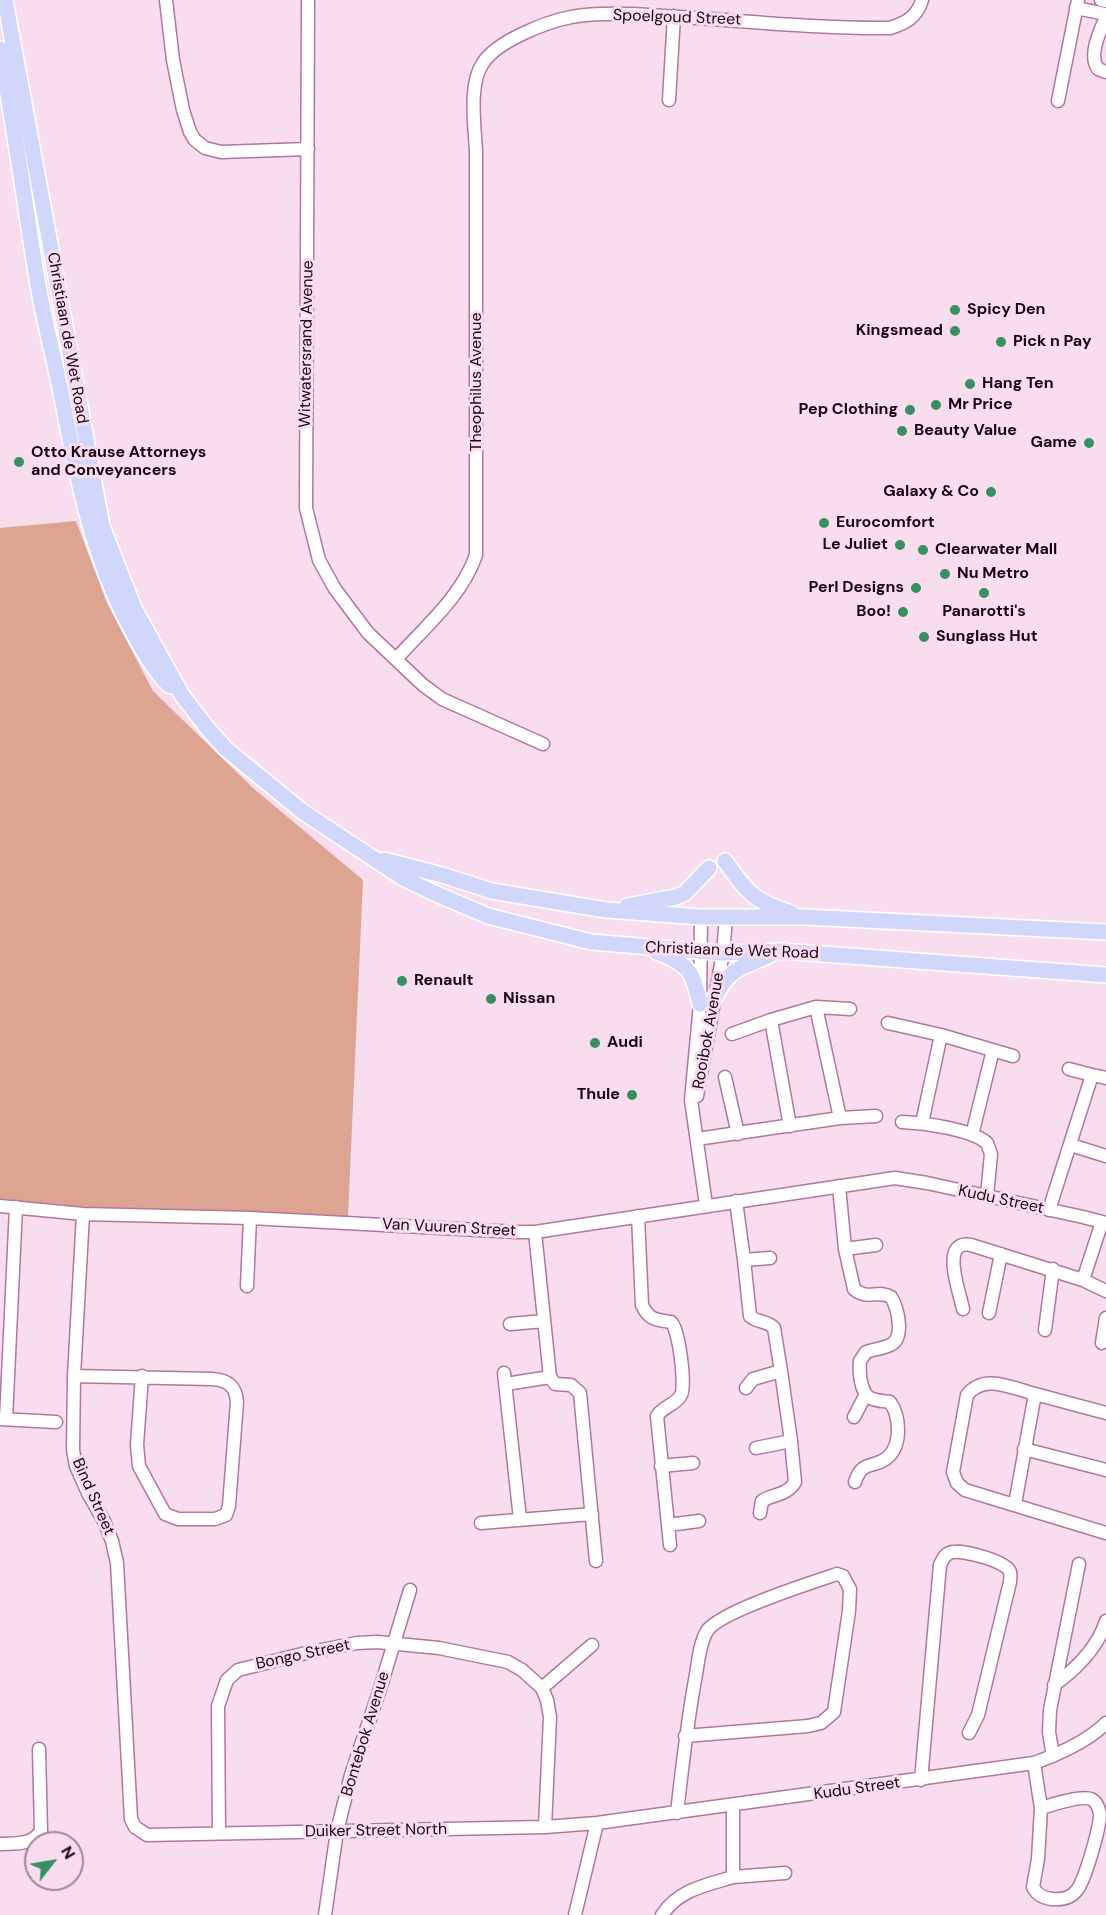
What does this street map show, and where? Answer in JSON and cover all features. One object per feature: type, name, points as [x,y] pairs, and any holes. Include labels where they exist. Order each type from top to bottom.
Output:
[{"type":"main road","name":"Christiaan de Wet Road","points":[[5,0],[12,107]]},
{"type":"main road","name":"Christiaan de Wet Road","points":[[0,49],[102,526],[134,608],[182,695],[208,729],[259,777],[344,841],[375,858],[403,878],[488,915],[591,942],[723,953],[782,951],[1106,975]]},
{"type":"main road","name":"Christiaan de Wet Road","points":[[375,858],[442,875],[492,891],[606,910],[701,917],[805,917],[1106,932]]},
{"type":"main road","points":[[726,861],[747,891],[757,900],[805,917]]},
{"type":"main road","points":[[606,910],[676,897],[692,888],[709,868]]},
{"type":"main road","points":[[646,948],[674,958],[684,965],[690,971],[707,1002],[728,976],[745,966],[782,951]]},
{"type":"street","points":[[166,0],[173,60],[183,110],[189,132],[195,140],[205,148],[221,152],[309,149]]},
{"type":"street","name":"Witwatersrand Avenue","points":[[308,0],[306,508],[319,560],[335,589],[368,633],[423,685],[442,699],[543,744]]},
{"type":"street","name":"Spoelgoud Street","points":[[476,77],[489,55],[508,42],[552,22],[572,17],[623,13],[890,28],[911,19],[919,10],[922,0]]},
{"type":"street","points":[[1101,0],[1106,1]]},
{"type":"street","points":[[1058,101],[1077,4],[1106,15],[1094,62],[1098,69],[1106,72]]},
{"type":"street","points":[[669,100],[674,16]]},
{"type":"street","name":"Theophilus Avenue","points":[[397,658],[455,594],[470,573],[476,555],[476,152],[474,109],[476,77]]},
{"type":"street","name":"Rooibok Avenue","points":[[701,917],[707,1002]]},
{"type":"street","name":"Rooibok Avenue","points":[[706,1205],[691,1100],[692,1082],[707,1002],[723,953],[726,918]]},
{"type":"street","points":[[816,1007],[840,1118]]},
{"type":"street","points":[[732,1034],[816,1007],[850,1009]]},
{"type":"street","points":[[771,1020],[790,1126]]},
{"type":"street","points":[[888,1023],[941,1035],[1013,1056]]},
{"type":"street","points":[[922,1123],[941,1035]]},
{"type":"street","points":[[972,1135],[993,1050]]},
{"type":"street","points":[[1069,1069],[1106,1078]]},
{"type":"street","points":[[1049,1210],[1092,1075]]},
{"type":"street","points":[[725,1077],[738,1134]]},
{"type":"street","points":[[697,1139],[840,1118],[876,1116]]},
{"type":"street","points":[[902,1122],[922,1123],[972,1135],[987,1143],[991,1154],[987,1196]]},
{"type":"street","points":[[1071,1145],[1106,1156]]},
{"type":"street","name":"Kudu Street","points":[[895,1178],[1104,1223]]},
{"type":"street","name":"Van Vuuren Street","points":[[0,1206],[83,1214],[250,1218],[496,1232],[535,1232],[895,1178]]},
{"type":"street","points":[[839,1186],[845,1249],[854,1289],[866,1296],[881,1293],[891,1296],[899,1330],[895,1342],[862,1355],[859,1369],[866,1394],[870,1398],[890,1402],[895,1409],[898,1431],[888,1457],[861,1468],[855,1482]]},
{"type":"street","points":[[736,1201],[750,1316],[774,1328],[795,1482],[785,1492],[762,1501],[759,1512]]},
{"type":"street","points":[[16,1207],[3,1419],[56,1422]]},
{"type":"street","name":"Bind Street","points":[[83,1214],[74,1376],[73,1450],[76,1466],[112,1541],[117,1563],[131,1819],[139,1831],[156,1836]]},
{"type":"street","points":[[638,1216],[642,1305],[650,1317],[656,1321],[675,1324],[680,1356],[682,1390],[680,1396],[676,1402],[657,1416],[670,1545]]},
{"type":"street","points":[[248,1286],[250,1218]]},
{"type":"street","points":[[1083,1280],[1104,1223]]},
{"type":"street","points":[[535,1232],[550,1377],[555,1384],[571,1385],[580,1393],[596,1561]]},
{"type":"street","points":[[963,1309],[952,1260],[955,1251],[966,1244],[1053,1269],[1106,1291]]},
{"type":"street","points":[[845,1249],[876,1245]]},
{"type":"street","points":[[989,1313],[1001,1254]]},
{"type":"street","points":[[744,1260],[770,1258]]},
{"type":"street","points":[[1045,1330],[1053,1269]]},
{"type":"street","points":[[1102,1343],[1106,1318]]},
{"type":"street","points":[[510,1324],[544,1321]]},
{"type":"street","points":[[746,1388],[753,1379],[781,1371]]},
{"type":"street","points":[[74,1376],[142,1376],[221,1380],[230,1383],[237,1402],[229,1506],[224,1516],[215,1519],[178,1518],[165,1514],[140,1466],[137,1445],[142,1376]]},
{"type":"street","points":[[520,1519],[505,1378],[550,1377]]},
{"type":"street","points":[[1106,1413],[993,1383],[982,1383],[972,1388],[967,1395],[953,1472],[957,1483],[964,1490],[1106,1533]]},
{"type":"street","points":[[854,1417],[866,1394]]},
{"type":"street","points":[[1015,1504],[1035,1394]]},
{"type":"street","points":[[756,1448],[791,1441]]},
{"type":"street","points":[[1024,1449],[1106,1470]]},
{"type":"street","points":[[661,1466],[693,1462]]},
{"type":"street","points":[[481,1523],[592,1514]]},
{"type":"street","points":[[668,1525],[699,1521]]},
{"type":"street","points":[[921,1780],[940,1565],[946,1554],[953,1551],[997,1561],[1006,1566],[1010,1572],[1010,1582],[980,1707],[969,1733]]},
{"type":"street","points":[[1053,1756],[1049,1732],[1050,1710],[1080,1564]]},
{"type":"street","points":[[677,1813],[685,1736],[701,1648],[707,1631],[718,1620],[735,1612],[837,1574],[843,1576],[850,1589],[849,1611],[834,1712],[829,1718],[808,1726],[685,1736]]},
{"type":"street","name":"Bontebok Avenue","points":[[325,1915],[337,1831],[351,1775],[410,1590]]},
{"type":"street","points":[[1054,1685],[1084,1658],[1101,1633],[1106,1621]]},
{"type":"street","name":"Bongo Street","points":[[219,1833],[218,1706],[226,1680],[238,1670],[306,1653],[357,1643],[377,1642],[439,1648],[508,1662],[522,1670],[542,1688]]},
{"type":"street","points":[[545,1827],[550,1717],[542,1688],[592,1645]]},
{"type":"street","name":"Kudu Street","points":[[597,1823],[1034,1763],[1053,1756],[1097,1732],[1106,1723]]},
{"type":"street","points":[[0,1844],[31,1841],[41,1832],[39,1749]]},
{"type":"street","points":[[1034,1763],[1041,1808],[1038,1859],[1033,1887],[1040,1896],[1046,1898],[1069,1897],[1078,1889],[1090,1858],[1099,1821],[1098,1805],[1092,1799],[1085,1798],[1041,1808]]},
{"type":"street","points":[[733,1806],[733,1877]]},
{"type":"street","points":[[575,1915],[597,1823]]},
{"type":"street","name":"Duiker Street North","points":[[156,1836],[545,1827],[597,1823]]},
{"type":"street","points":[[662,1915],[677,1898],[693,1888],[733,1877],[785,1873]]},
{"type":"shaded area","points":[[76,521],[107,603],[153,691],[253,788],[363,880],[348,1216],[83,1214],[0,1204],[0,528]]},
{"type":"place","name":"Spicy Den","points":[[955,310]]},
{"type":"place","name":"Kingsmead","points":[[955,331]]},
{"type":"place","name":"Pick n Pay","points":[[1001,342]]},
{"type":"place","name":"Hang Ten","points":[[970,384]]},
{"type":"place","name":"Mr Price","points":[[936,405]]},
{"type":"place","name":"Pep Clothing","points":[[910,410]]},
{"type":"place","name":"Beauty Value","points":[[902,431]]},
{"type":"place","name":"Game","points":[[1089,443]]},
{"type":"place","name":"Otto Krause Attorneys and Conveyancers","points":[[19,462]]},
{"type":"place","name":"Galaxy & Co","points":[[991,492]]},
{"type":"place","name":"Eurocomfort","points":[[824,523]]},
{"type":"place","name":"Le Juliet","points":[[900,545]]},
{"type":"place","name":"Clearwater Mall","points":[[923,550]]},
{"type":"place","name":"Nu Metro","points":[[945,574]]},
{"type":"place","name":"Perl Designs","points":[[916,588]]},
{"type":"place","name":"Panarotti's","points":[[984,593]]},
{"type":"place","name":"Boo!","points":[[903,612]]},
{"type":"place","name":"Sunglass Hut","points":[[924,637]]},
{"type":"place","name":"Renault","points":[[402,981]]},
{"type":"place","name":"Nissan","points":[[491,999]]},
{"type":"place","name":"Audi","points":[[595,1043]]},
{"type":"place","name":"Thule","points":[[632,1095]]}]
